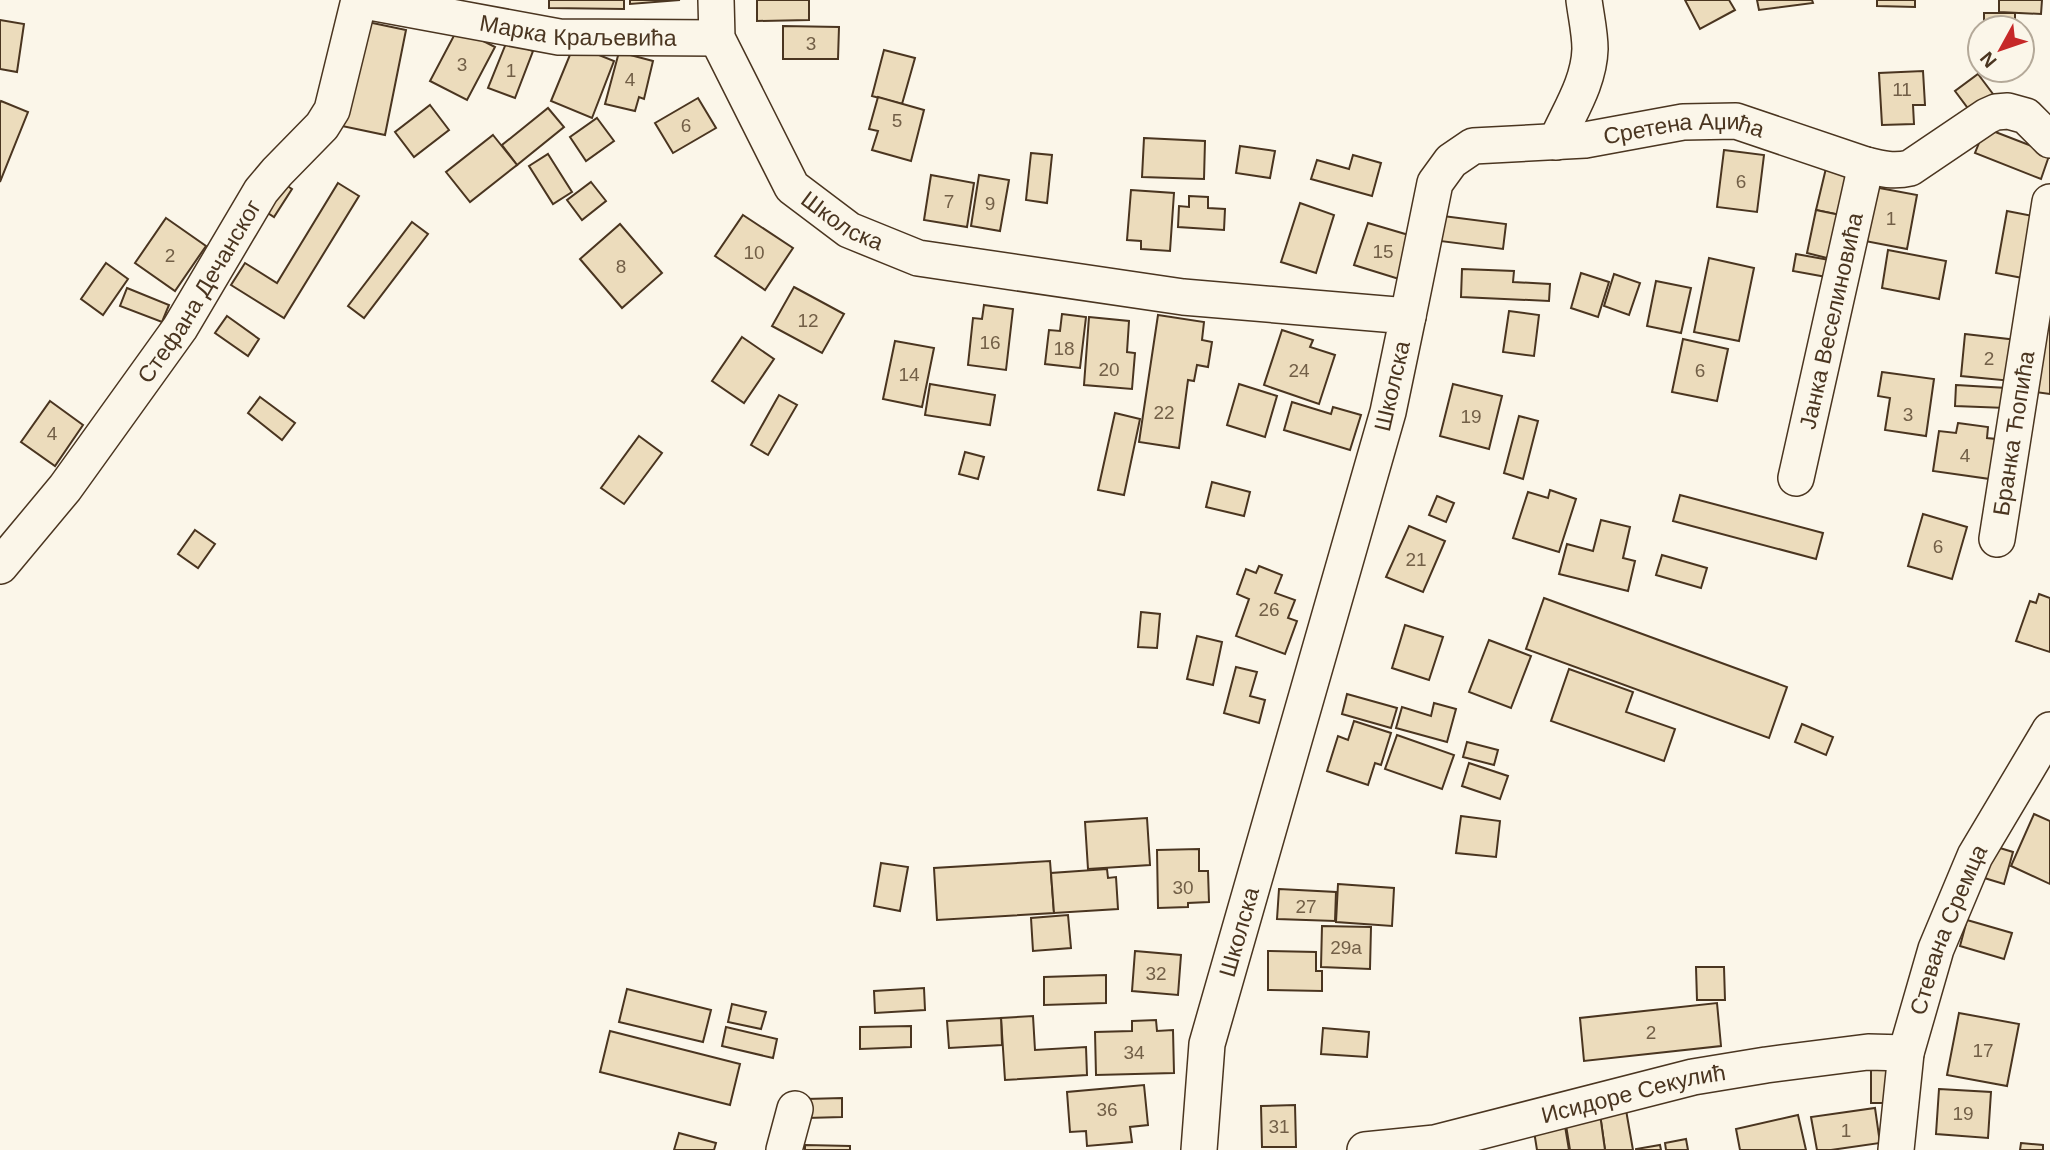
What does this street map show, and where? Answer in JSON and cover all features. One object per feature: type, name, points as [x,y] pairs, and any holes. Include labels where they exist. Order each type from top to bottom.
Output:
[{"type":"street","name":"Марка Краљевића","points":[[359,0],[559,37],[717,38]]},
{"type":"street","name":"Стефана Дечанског","points":[[0,566],[65,488],[180,328],[261,191],[322,127],[332,110],[359,0]]},
{"type":"street","name":"Школска","points":[[716,0],[717,38],[792,187],[849,230],[918,258],[1183,297],[1408,316],[1388,412],[1207,1044],[1199,1150]]},
{"type":"street","points":[[1556,142],[1581,92],[1590,51],[1584,0]]},
{"type":"street","name":"Сретена Аџића","points":[[1408,316],[1435,183],[1451,161],[1474,146],[1585,140],[1683,122],[1735,121],[1866,165],[1885,170],[1900,170],[1910,167],[1987,116],[2008,111],[2026,116],[2050,140]]},
{"type":"street","name":"Јанка Веселиновића","points":[[1796,478],[1866,165]]},
{"type":"street","name":"Бранка Ћопића","points":[[1997,539],[2050,202]]},
{"type":"street","name":"Стевана Сремца","points":[[1896,1150],[1906,1053],[1936,949],[1975,856],[2050,730]]},
{"type":"street","name":"Исидоре Секулић","points":[[1365,1150],[1435,1143],[1693,1077],[1868,1052],[1906,1053]]},
{"type":"street","points":[[784,1150],[795,1109]]},
{"type":"building","points":[[549,0],[624,0],[624,9],[549,8]]},
{"type":"building","points":[[630,0],[680,0],[630,4]]},
{"type":"building","points":[[757,0],[809,0],[809,20],[757,21]]},
{"type":"building","points":[[1685,0],[1729,0],[1735,10],[1700,29]]},
{"type":"building","points":[[1757,0],[1812,0],[1813,3],[1759,10]]},
{"type":"building","points":[[1877,0],[1915,0],[1915,7],[1877,6]]},
{"type":"building","points":[[1999,0],[2042,0],[2041,14],[1999,12]]},
{"type":"building","points":[[1984,13],[2015,13],[2015,14]]},
{"type":"building","points":[[0,20],[24,24],[17,72],[0,69]]},
{"type":"building","points":[[363,21],[406,30],[385,135],[342,126]]},
{"type":"building","points":[[783,26],[839,27],[838,59],[783,59]]},
{"type":"building","points":[[458,28],[495,47],[467,100],[430,81]]},
{"type":"building","points":[[507,41],[533,51],[515,98],[488,88]]},
{"type":"building","points":[[574,45],[614,61],[592,118],[551,101]]},
{"type":"building","points":[[884,50],[915,58],[902,104],[872,96]]},
{"type":"building","points":[[619,52],[653,61],[644,99],[639,97],[635,111],[605,104]]},
{"type":"building","points":[[1923,71],[1925,105],[1913,105],[1914,124],[1882,125],[1879,73]]},
{"type":"building","points":[[1966,83],[1986,84],[1993,94],[1970,111],[1955,91]]},
{"type":"building","points":[[878,97],[924,110],[911,161],[872,150],[878,131],[869,129]]},
{"type":"building","points":[[698,98],[716,128],[673,153],[655,123]]},
{"type":"building","points":[[1,101],[28,112],[0,182],[0,103]]},
{"type":"building","points":[[430,105],[449,130],[414,157],[395,132]]},
{"type":"building","points":[[548,108],[564,127],[517,165],[502,145]]},
{"type":"building","points":[[597,118],[614,141],[586,161],[570,137]]},
{"type":"building","points":[[1985,128],[2050,153],[2041,179],[1975,153]]},
{"type":"building","points":[[493,135],[517,165],[470,202],[446,172]]},
{"type":"building","points":[[1144,138],[1205,141],[1204,179],[1142,177]]},
{"type":"building","points":[[1240,146],[1275,151],[1270,178],[1236,173]]},
{"type":"building","points":[[1724,150],[1764,155],[1757,212],[1717,207]]},
{"type":"building","points":[[1031,153],[1052,155],[1047,203],[1026,200]]},
{"type":"building","points":[[548,154],[572,192],[553,204],[529,166]]},
{"type":"building","points":[[1353,155],[1381,163],[1372,196],[1311,179],[1317,160],[1349,169]]},
{"type":"building","points":[[1827,164],[1855,171],[1845,216],[1816,210]]},
{"type":"building","points":[[931,175],[974,183],[967,227],[924,220]]},
{"type":"building","points":[[979,175],[1009,180],[1000,231],[971,226]]},
{"type":"building","points":[[278,180],[292,189],[274,217],[260,208]]},
{"type":"building","points":[[591,182],[606,201],[582,220],[567,200]]},
{"type":"building","points":[[338,183],[359,196],[284,318],[231,285],[245,263],[277,283]]},
{"type":"building","points":[[1874,187],[1917,195],[1907,249],[1865,241]]},
{"type":"building","points":[[1131,190],[1174,193],[1170,251],[1141,249],[1141,241],[1127,240]]},
{"type":"building","points":[[1189,196],[1208,197],[1208,208],[1225,209],[1224,230],[1178,227],[1179,206],[1189,207]]},
{"type":"building","points":[[1300,203],[1334,215],[1316,273],[1281,262]]},
{"type":"building","points":[[1816,210],[1845,216],[1835,260],[1807,253]]},
{"type":"building","points":[[2007,211],[2038,217],[2028,279],[1996,273]]},
{"type":"building","points":[[743,215],[793,248],[765,290],[715,256]]},
{"type":"building","points":[[1443,216],[1506,224],[1503,249],[1440,241]]},
{"type":"building","points":[[166,218],[206,246],[175,291],[135,263]]},
{"type":"building","points":[[412,222],[428,234],[364,318],[348,306]]},
{"type":"building","points":[[1368,223],[1412,236],[1399,279],[1354,265]]},
{"type":"building","points":[[620,224],[662,273],[622,308],[580,259]]},
{"type":"building","points":[[1888,250],[1946,261],[1939,299],[1882,288]]},
{"type":"building","points":[[1796,254],[1835,261],[1832,278],[1793,271]]},
{"type":"building","points":[[1709,258],[1754,268],[1739,341],[1694,332]]},
{"type":"building","points":[[106,263],[128,279],[103,315],[81,299]]},
{"type":"building","points":[[1462,269],[1514,271],[1513,282],[1550,284],[1549,301],[1461,297]]},
{"type":"building","points":[[1581,273],[1609,282],[1598,317],[1571,308]]},
{"type":"building","points":[[1614,274],[1640,283],[1629,315],[1604,306]]},
{"type":"building","points":[[1656,281],[1691,288],[1681,333],[1647,326]]},
{"type":"building","points":[[794,287],[844,314],[822,353],[772,326]]},
{"type":"building","points":[[127,288],[169,305],[162,322],[120,306]]},
{"type":"building","points":[[2050,294],[2050,394],[2029,391]]},
{"type":"building","points":[[984,305],[1013,309],[1006,370],[968,365],[973,318],[982,319]]},
{"type":"building","points":[[1509,311],[1539,315],[1534,356],[1503,352]]},
{"type":"building","points":[[1062,314],[1086,317],[1080,368],[1045,364],[1049,330],[1060,331]]},
{"type":"building","points":[[1158,315],[1204,322],[1202,340],[1212,342],[1208,367],[1197,365],[1194,381],[1188,380],[1179,448],[1139,442]]},
{"type":"building","points":[[227,316],[259,339],[248,356],[215,333]]},
{"type":"building","points":[[1089,317],[1129,321],[1127,352],[1135,353],[1132,389],[1084,385]]},
{"type":"building","points":[[1282,330],[1313,340],[1310,347],[1335,355],[1319,404],[1264,385]]},
{"type":"building","points":[[1965,334],[2017,340],[2012,381],[1961,376]]},
{"type":"building","points":[[742,337],[774,359],[744,403],[712,381]]},
{"type":"building","points":[[1683,339],[1728,349],[1717,401],[1672,392]]},
{"type":"building","points":[[895,341],[934,348],[922,407],[883,399]]},
{"type":"building","points":[[1882,372],[1934,379],[1926,436],[1885,430],[1890,398],[1878,396]]},
{"type":"building","points":[[930,384],[995,395],[990,425],[925,415]]},
{"type":"building","points":[[1239,384],[1277,396],[1265,437],[1227,425]]},
{"type":"building","points":[[1453,384],[1502,396],[1489,449],[1440,436]]},
{"type":"building","points":[[1956,385],[2007,388],[2006,408],[1955,406]]},
{"type":"building","points":[[779,395],[797,405],[768,455],[751,445]]},
{"type":"building","points":[[260,397],[295,423],[282,440],[248,413]]},
{"type":"building","points":[[50,401],[83,425],[55,466],[21,442]]},
{"type":"building","points":[[1292,402],[1331,414],[1333,407],[1361,415],[1350,450],[1284,430]]},
{"type":"building","points":[[1115,413],[1140,419],[1124,495],[1098,490]]},
{"type":"building","points":[[1519,416],[1538,421],[1523,479],[1504,473]]},
{"type":"building","points":[[1958,423],[1988,427],[1987,438],[1996,439],[1990,479],[1933,471],[1939,431],[1956,433]]},
{"type":"building","points":[[639,436],[662,453],[624,504],[601,488]]},
{"type":"building","points":[[965,452],[984,457],[978,479],[959,474]]},
{"type":"building","points":[[1212,482],[1250,492],[1244,516],[1206,507]]},
{"type":"building","points":[[1550,490],[1576,499],[1559,552],[1513,538],[1528,492],[1548,498]]},
{"type":"building","points":[[1680,495],[1823,533],[1816,559],[1673,521]]},
{"type":"building","points":[[1437,496],[1454,503],[1446,522],[1429,515]]},
{"type":"building","points":[[1923,514],[1967,527],[1952,579],[1908,566]]},
{"type":"building","points":[[1601,520],[1630,527],[1623,558],[1635,561],[1628,591],[1559,574],[1567,544],[1593,551]]},
{"type":"building","points":[[1409,526],[1445,541],[1423,592],[1386,577]]},
{"type":"building","points":[[195,530],[215,544],[198,568],[178,554]]},
{"type":"building","points":[[1662,555],[1707,568],[1701,588],[1656,575]]},
{"type":"building","points":[[1259,566],[1282,575],[1275,593],[1295,600],[1288,618],[1297,621],[1285,654],[1236,636],[1249,599],[1237,594],[1246,569],[1256,573]]},
{"type":"building","points":[[2039,594],[2050,598],[2050,652],[2016,641],[2030,601],[2036,603]]},
{"type":"building","points":[[1544,598],[1787,687],[1769,738],[1526,649]]},
{"type":"building","points":[[1141,612],[1160,614],[1157,648],[1138,647]]},
{"type":"building","points":[[1405,625],[1443,637],[1429,680],[1392,668]]},
{"type":"building","points":[[1197,636],[1222,642],[1213,685],[1187,679]]},
{"type":"building","points":[[1489,640],[1531,656],[1511,708],[1469,692]]},
{"type":"building","points":[[1236,667],[1257,672],[1250,696],[1265,700],[1259,723],[1224,713]]},
{"type":"building","points":[[1569,669],[1633,692],[1626,712],[1675,729],[1664,761],[1551,721]]},
{"type":"building","points":[[1347,694],[1397,708],[1391,728],[1342,714]]},
{"type":"building","points":[[1434,703],[1456,709],[1447,742],[1396,728],[1402,707],[1431,716]]},
{"type":"building","points":[[1354,721],[1391,733],[1381,765],[1375,763],[1368,785],[1327,771],[1338,736],[1348,740]]},
{"type":"building","points":[[1802,724],[1833,737],[1826,755],[1795,742]]},
{"type":"building","points":[[1397,735],[1454,755],[1442,789],[1385,769]]},
{"type":"building","points":[[1467,742],[1498,750],[1494,765],[1463,757]]},
{"type":"building","points":[[1469,763],[1508,776],[1500,799],[1462,786]]},
{"type":"building","points":[[2034,814],[2050,821],[2050,884],[2011,866]]},
{"type":"building","points":[[1461,816],[1500,821],[1496,857],[1456,853]]},
{"type":"building","points":[[1147,818],[1150,865],[1088,869],[1085,822]]},
{"type":"building","points":[[1990,845],[2013,852],[2004,884],[1981,877]]},
{"type":"building","points":[[1199,849],[1199,871],[1208,871],[1209,902],[1188,903],[1188,907],[1158,908],[1157,850]]},
{"type":"building","points":[[1050,861],[1054,913],[937,920],[934,868]]},
{"type":"building","points":[[881,863],[908,867],[900,911],[874,906]]},
{"type":"building","points":[[1107,869],[1108,878],[1116,877],[1118,909],[1054,913],[1051,873]]},
{"type":"building","points":[[1338,884],[1394,888],[1392,926],[1336,922]]},
{"type":"building","points":[[1279,889],[1336,892],[1335,921],[1277,919]]},
{"type":"building","points":[[1068,915],[1071,948],[1033,951],[1031,918]]},
{"type":"building","points":[[1967,920],[2012,933],[2004,959],[1960,946]]},
{"type":"building","points":[[1322,926],[1371,927],[1370,969],[1321,967]]},
{"type":"building","points":[[1135,951],[1181,955],[1178,995],[1132,991]]},
{"type":"building","points":[[1268,951],[1316,952],[1316,971],[1322,971],[1322,991],[1268,990]]},
{"type":"building","points":[[1696,967],[1724,967],[1725,1000],[1697,1000]]},
{"type":"building","points":[[1106,975],[1106,1003],[1044,1005],[1044,977]]},
{"type":"building","points":[[924,988],[925,1010],[875,1013],[874,991]]},
{"type":"building","points":[[627,989],[711,1010],[703,1042],[619,1022]]},
{"type":"building","points":[[1717,1003],[1721,1046],[1584,1061],[1580,1018]]},
{"type":"building","points":[[732,1004],[766,1012],[761,1029],[728,1022]]},
{"type":"building","points":[[1959,1013],[2019,1024],[2007,1086],[1947,1075]]},
{"type":"building","points":[[1033,1016],[1035,1050],[1086,1047],[1087,1075],[1005,1080],[1001,1018]]},
{"type":"building","points":[[1001,1018],[1002,1045],[949,1048],[947,1021]]},
{"type":"building","points":[[1156,1020],[1157,1031],[1173,1030],[1174,1073],[1096,1075],[1095,1032],[1132,1031],[1132,1021]]},
{"type":"building","points":[[911,1026],[911,1047],[860,1049],[860,1027]]},
{"type":"building","points":[[726,1027],[777,1039],[773,1058],[722,1046]]},
{"type":"building","points":[[1323,1028],[1369,1032],[1367,1057],[1321,1054]]},
{"type":"building","points":[[610,1031],[740,1064],[730,1105],[600,1072]]},
{"type":"building","points":[[1871,1062],[1894,1063],[1893,1103],[1871,1103]]},
{"type":"building","points":[[1144,1085],[1148,1125],[1130,1127],[1132,1142],[1087,1146],[1086,1131],[1070,1132],[1067,1092]]},
{"type":"building","points":[[1939,1089],[1991,1092],[1988,1138],[1936,1134]]},
{"type":"building","points":[[842,1098],[842,1117],[807,1118],[806,1099]]},
{"type":"building","points":[[1295,1105],[1296,1147],[1262,1147],[1261,1106]]},
{"type":"building","points":[[1875,1108],[1880,1143],[1817,1150],[1811,1117]]},
{"type":"building","points":[[1626,1110],[1633,1150],[1605,1150],[1600,1114]]},
{"type":"building","points":[[1600,1114],[1605,1150],[1570,1150],[1565,1119]]},
{"type":"building","points":[[1798,1115],[1806,1150],[1740,1150],[1736,1129]]},
{"type":"building","points":[[1564,1120],[1569,1150],[1537,1150],[1533,1125]]},
{"type":"building","points":[[679,1133],[716,1143],[714,1150],[674,1150]]},
{"type":"building","points":[[1686,1139],[1688,1150],[1666,1150],[1665,1143]]},
{"type":"building","points":[[2021,1143],[2043,1145],[2043,1150],[2020,1150]]},
{"type":"building","points":[[805,1145],[850,1146],[850,1150],[805,1150]]},
{"type":"building","points":[[1660,1145],[1661,1150],[1636,1150],[1636,1149]]}]
